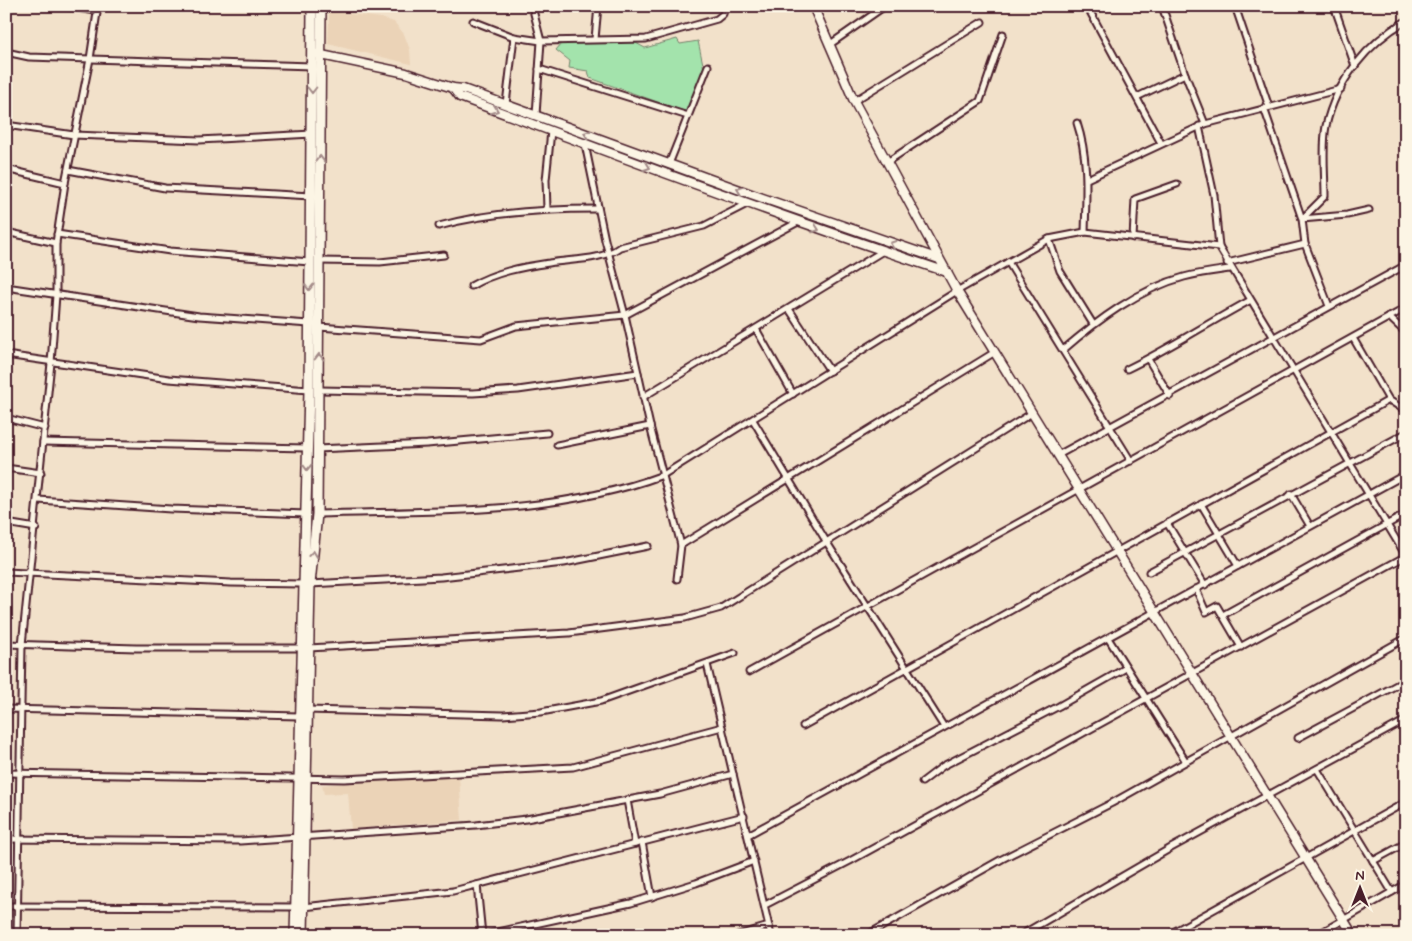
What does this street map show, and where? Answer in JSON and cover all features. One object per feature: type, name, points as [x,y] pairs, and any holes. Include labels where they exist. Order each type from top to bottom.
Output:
[{"type":"main road","points":[[306,584],[317,514],[320,390],[320,261],[312,134],[312,6]]},
{"type":"main road","points":[[295,935],[299,907],[302,779],[307,710],[305,648],[306,514],[311,196],[316,182],[322,54],[321,6]]},
{"type":"main road","points":[[813,6],[828,45],[854,101],[957,291],[1354,935]]},
{"type":"main road","points":[[312,53],[406,73],[453,88],[463,88],[669,164],[939,259]]},
{"type":"main road","points":[[453,88],[460,97],[551,131],[747,204],[947,272]]},
{"type":"main road","points":[[306,514],[317,514]]},
{"type":"main road","points":[[302,779],[299,716],[305,648]]},
{"type":"main road","points":[[299,907],[303,935]]},
{"type":"street","points":[[17,935],[22,645],[28,574],[36,528],[51,362],[56,295],[56,242],[64,183],[90,59],[97,9],[63,6]]},
{"type":"street","points":[[532,6],[540,41],[536,115]]},
{"type":"street","points":[[594,39],[598,6]]},
{"type":"street","points":[[473,21],[514,37],[540,41],[653,37],[717,19],[722,14],[725,6]]},
{"type":"street","points":[[828,45],[884,6]]},
{"type":"street","points":[[1087,6],[1161,143]]},
{"type":"street","points":[[1162,6],[1185,74],[1205,124]]},
{"type":"street","points":[[1229,6],[1236,9],[1246,6]]},
{"type":"street","points":[[1334,6],[1355,66]]},
{"type":"street","points":[[1236,9],[1302,219],[1305,244],[1329,306]]},
{"type":"street","points":[[1302,219],[1325,196],[1326,127],[1340,88],[1363,54],[1406,21]]},
{"type":"street","points":[[854,101],[982,22]]},
{"type":"street","points":[[887,162],[980,101],[1003,34]]},
{"type":"street","points":[[506,104],[514,37]]},
{"type":"street","points":[[6,52],[29,57],[312,66]]},
{"type":"street","points":[[669,164],[708,66]]},
{"type":"street","points":[[539,69],[688,116]]},
{"type":"street","points":[[1137,97],[1185,74]]},
{"type":"street","points":[[1087,179],[1199,126],[1340,88]]},
{"type":"street","points":[[1078,123],[1083,142],[1087,179],[1085,232]]},
{"type":"street","points":[[6,125],[74,135],[199,140],[312,134]]},
{"type":"street","points":[[765,905],[850,861],[1406,556],[1230,269],[1219,247],[1214,195],[1199,126]]},
{"type":"street","points":[[547,210],[546,180],[551,131]]},
{"type":"street","points":[[586,144],[597,209],[610,254],[650,426],[681,545],[677,579]]},
{"type":"street","points":[[6,169],[64,183]]},
{"type":"street","points":[[68,170],[165,188],[311,196]]},
{"type":"street","points":[[1133,238],[1135,199],[1177,184]]},
{"type":"street","points":[[472,286],[492,274],[546,263],[610,254],[620,247],[704,226],[747,204]]},
{"type":"street","points":[[439,226],[469,218],[547,210],[597,209]]},
{"type":"street","points":[[1302,219],[1347,215],[1369,210]]},
{"type":"street","points":[[319,327],[481,339],[516,326],[625,315],[798,222]]},
{"type":"street","points":[[6,232],[56,242]]},
{"type":"street","points":[[317,514],[499,508],[559,502],[663,475],[957,291],[1049,239],[1085,232],[1219,247]]},
{"type":"street","points":[[57,234],[170,251],[310,262]]},
{"type":"street","points":[[1049,239],[1060,271],[1093,324]]},
{"type":"street","points":[[1227,263],[1305,244]]},
{"type":"street","points":[[643,397],[884,251]]},
{"type":"street","points":[[320,261],[380,262],[444,254]]},
{"type":"street","points":[[1008,262],[1131,461]]},
{"type":"street","points":[[1058,455],[1170,396],[1329,306],[1406,265]]},
{"type":"street","points":[[1063,350],[1093,324],[1165,284],[1185,277],[1230,269]]},
{"type":"street","points":[[6,287],[199,316],[309,324]]},
{"type":"street","points":[[1127,370],[1250,301]]},
{"type":"street","points":[[749,672],[868,608],[1406,308]]},
{"type":"street","points":[[789,309],[830,371]]},
{"type":"street","points":[[1389,317],[1406,332]]},
{"type":"street","points":[[756,329],[793,394]]},
{"type":"street","points":[[1352,338],[1389,400],[1406,411]]},
{"type":"street","points":[[681,545],[994,352]]},
{"type":"street","points":[[6,355],[169,379],[308,390]]},
{"type":"street","points":[[1148,359],[1170,396]]},
{"type":"street","points":[[320,390],[473,393],[518,390],[638,373]]},
{"type":"street","points":[[803,726],[1389,400]]},
{"type":"street","points":[[6,644],[136,648],[305,648],[569,633],[685,618],[721,608],[1032,413]]},
{"type":"street","points":[[6,418],[45,428]]},
{"type":"street","points":[[753,420],[826,541],[944,727]]},
{"type":"street","points":[[557,444],[650,426]]},
{"type":"street","points":[[318,449],[427,444],[547,433]]},
{"type":"street","points":[[1149,572],[1348,462],[1406,433]]},
{"type":"street","points":[[44,442],[307,448]]},
{"type":"street","points":[[6,468],[40,473]]},
{"type":"street","points":[[748,835],[1406,474]]},
{"type":"street","points":[[1291,494],[1310,526]]},
{"type":"street","points":[[38,500],[171,509],[306,514]]},
{"type":"street","points":[[1201,504],[1238,566]]},
{"type":"street","points":[[1223,615],[1406,514]]},
{"type":"street","points":[[6,522],[36,528]]},
{"type":"street","points":[[1167,523],[1204,585]]},
{"type":"street","points":[[6,572],[306,584],[441,577],[564,564],[648,546]]},
{"type":"street","points":[[1196,590],[1206,612],[1217,606],[1241,647]]},
{"type":"street","points":[[1108,638],[1185,760]]},
{"type":"street","points":[[866,935],[1002,859],[1112,803],[1230,734],[1406,638]]},
{"type":"street","points":[[307,710],[503,715],[541,712],[602,701],[735,653]]},
{"type":"street","points":[[707,664],[772,935]]},
{"type":"street","points":[[922,782],[943,766],[1059,706],[1126,668]]},
{"type":"street","points":[[1298,738],[1406,680]]},
{"type":"street","points":[[6,710],[299,716]]},
{"type":"street","points":[[1021,935],[1136,868],[1406,720]]},
{"type":"street","points":[[6,773],[302,779],[574,767],[722,727]]},
{"type":"street","points":[[1317,769],[1392,892]]},
{"type":"street","points":[[6,839],[240,841],[476,825],[660,794],[733,774]]},
{"type":"street","points":[[627,800],[635,844]]},
{"type":"street","points":[[1168,935],[1406,802]]},
{"type":"street","points":[[6,906],[299,907],[453,891],[744,816]]},
{"type":"street","points":[[642,842],[652,897]]},
{"type":"street","points":[[1373,861],[1406,843]]},
{"type":"street","points":[[477,885],[483,935],[631,903],[754,861]]},
{"type":"street","points":[[1317,935],[1406,884]]},
{"type":"street","points":[[738,935],[769,926]]},
{"type":"shaded area","points":[[329,11],[381,18],[394,22],[404,34],[410,50],[411,64],[328,44]]},
{"type":"shaded area","points":[[459,776],[462,820],[351,829],[348,793],[324,794],[322,785]]},
{"type":"green space","points":[[677,39],[680,44],[698,41],[704,69],[686,112],[590,78],[588,71],[569,68],[570,61],[556,50],[561,44],[634,42],[645,48]]}]
